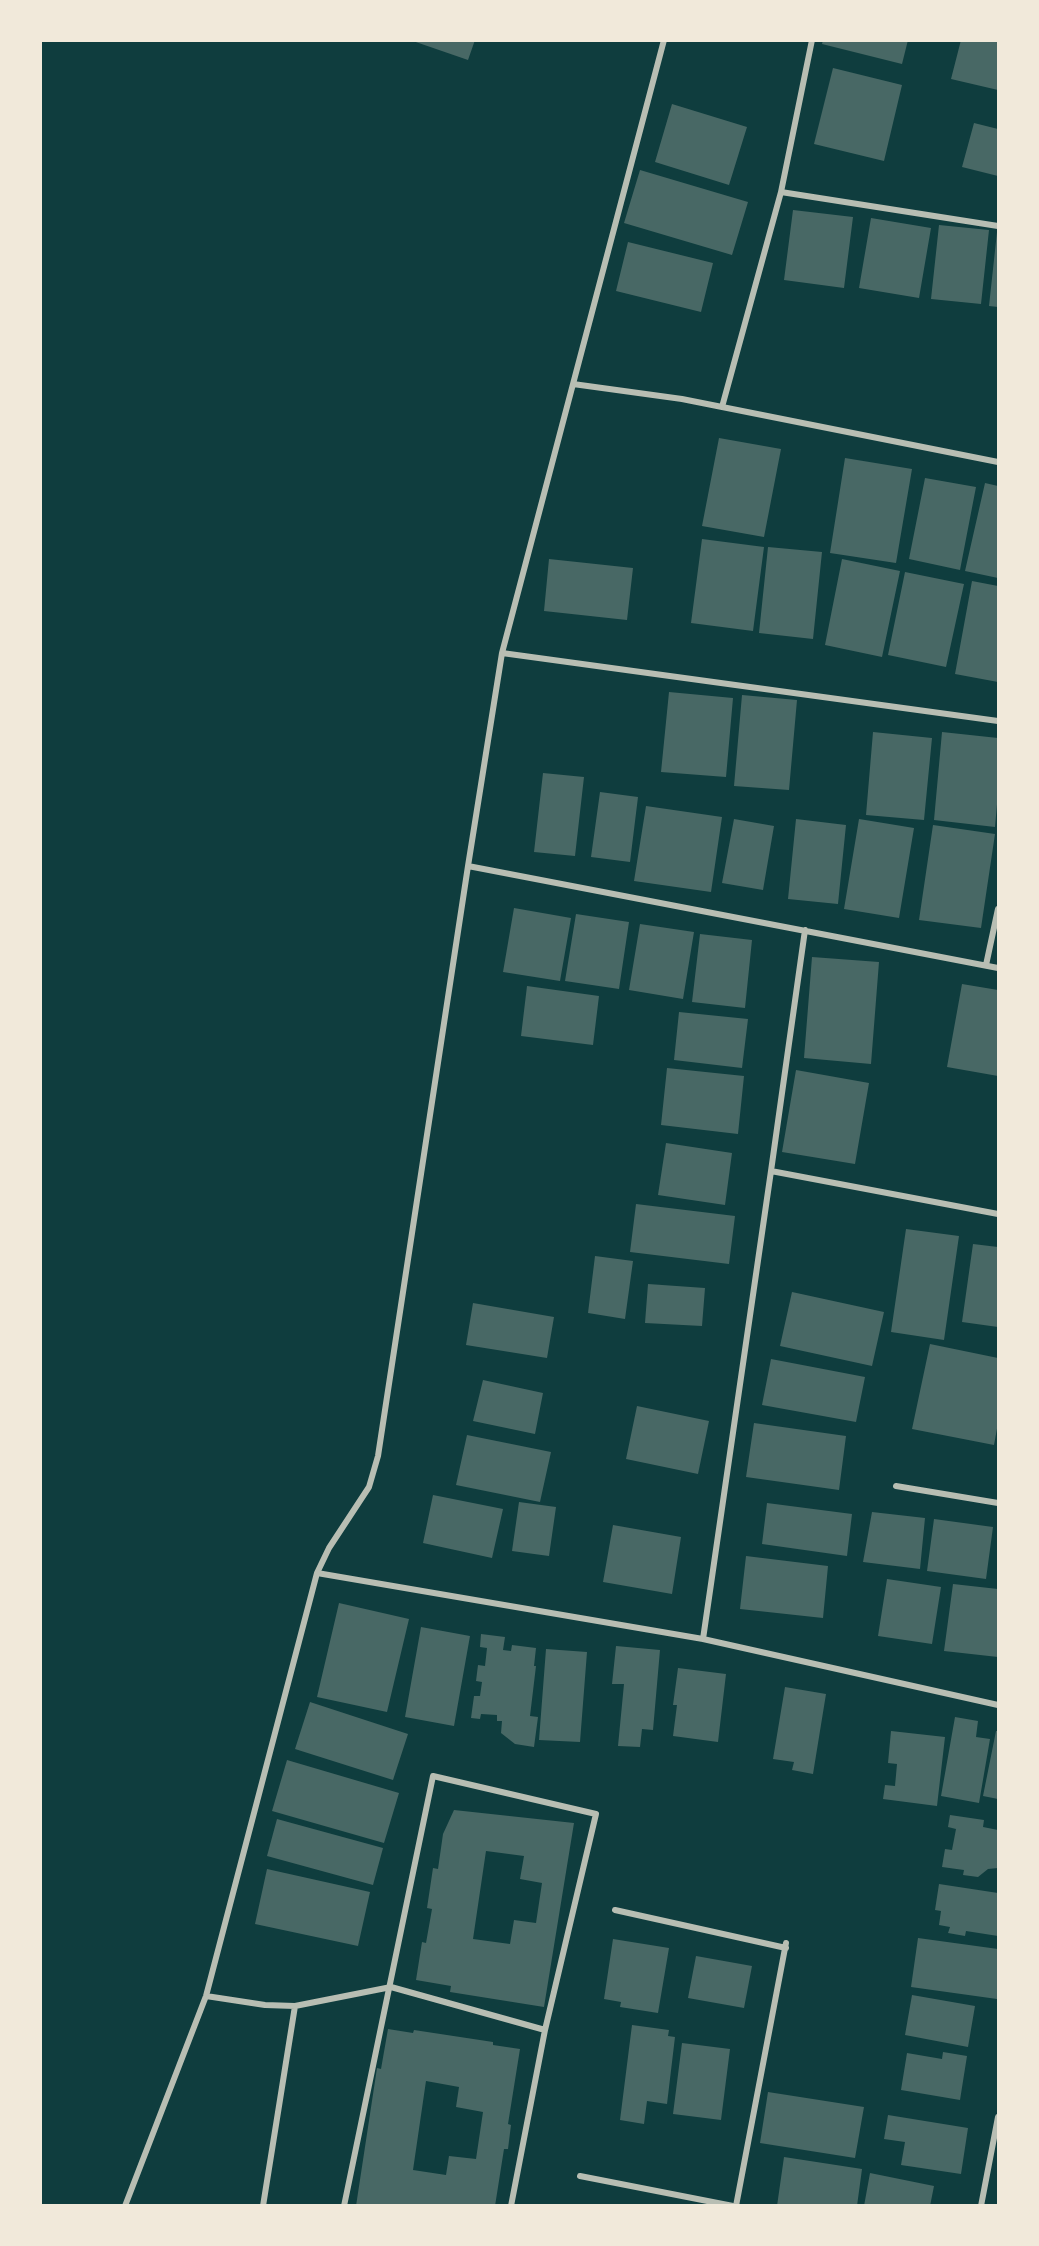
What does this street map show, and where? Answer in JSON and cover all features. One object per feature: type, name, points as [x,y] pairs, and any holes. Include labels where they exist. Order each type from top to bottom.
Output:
[{"type":"street","points":[[125,2205],[206,1996],[317,1573],[329,1548],[369,1487],[378,1456],[502,653],[664,40]]},
{"type":"street","points":[[722,407],[781,192],[812,40]]},
{"type":"street","points":[[781,192],[999,226]]},
{"type":"street","points":[[573,384],[682,399],[999,462]]},
{"type":"street","points":[[502,653],[999,721]]},
{"type":"street","points":[[468,866],[999,968]]},
{"type":"street","points":[[986,965],[999,909]]},
{"type":"street","points":[[703,1639],[805,930]]},
{"type":"street","points":[[771,1171],[999,1215]]},
{"type":"street","points":[[896,1486],[999,1503]]},
{"type":"street","points":[[317,1573],[703,1639],[999,1705]]},
{"type":"street","points":[[344,2205],[433,1776],[596,1814],[545,2030],[511,2205]]},
{"type":"street","points":[[580,2176],[734,2205],[786,1945],[615,1910]]},
{"type":"street","points":[[206,1996],[265,2006],[295,2006],[391,1987],[545,2030]]},
{"type":"street","points":[[263,2205],[295,2006]]},
{"type":"street","points":[[981,2205],[999,2117]]},
{"type":"building","points":[[410,40],[475,40],[468,60]]},
{"type":"building","points":[[823,40],[908,40],[902,64],[822,44]]},
{"type":"building","points":[[961,40],[998,40],[998,90],[951,79]]},
{"type":"building","points":[[833,68],[902,85],[884,161],[814,144]]},
{"type":"building","points":[[672,104],[747,127],[729,185],[655,162]]},
{"type":"building","points":[[974,123],[998,129],[998,176],[962,167]]},
{"type":"building","points":[[640,170],[748,202],[732,255],[624,223]]},
{"type":"building","points":[[793,210],[853,217],[844,288],[784,280]]},
{"type":"building","points":[[871,218],[931,228],[919,298],[859,288]]},
{"type":"building","points":[[939,225],[989,230],[981,304],[931,299]]},
{"type":"building","points":[[998,232],[998,307],[989,306]]},
{"type":"building","points":[[628,242],[713,263],[701,312],[616,291]]},
{"type":"building","points":[[719,438],[781,449],[764,537],[702,526]]},
{"type":"building","points":[[845,458],[912,469],[896,563],[830,553]]},
{"type":"building","points":[[925,478],[976,487],[960,570],[909,559]]},
{"type":"building","points":[[985,483],[998,486],[998,578],[965,571]]},
{"type":"building","points":[[702,539],[764,547],[753,631],[691,623]]},
{"type":"building","points":[[768,547],[822,552],[813,639],[759,633]]},
{"type":"building","points":[[549,559],[633,568],[627,620],[544,611]]},
{"type":"building","points":[[842,559],[900,571],[882,657],[825,645]]},
{"type":"building","points":[[905,572],[964,584],[946,667],[888,655]]},
{"type":"building","points":[[972,581],[998,586],[998,682],[955,674]]},
{"type":"building","points":[[669,692],[733,698],[726,777],[661,772]]},
{"type":"building","points":[[742,695],[797,700],[789,790],[734,786]]},
{"type":"building","points":[[873,732],[932,738],[924,820],[866,815]]},
{"type":"building","points":[[942,732],[998,738],[998,793],[995,827],[934,820]]},
{"type":"building","points":[[543,773],[584,777],[575,856],[534,852]]},
{"type":"building","points":[[600,792],[638,797],[630,862],[591,857]]},
{"type":"building","points":[[646,806],[722,817],[711,892],[634,881]]},
{"type":"building","points":[[734,819],[774,826],[763,890],[722,883]]},
{"type":"building","points":[[796,819],[846,825],[838,904],[788,899]]},
{"type":"building","points":[[859,819],[914,828],[899,918],[844,909]]},
{"type":"building","points":[[933,825],[995,834],[981,928],[919,920]]},
{"type":"building","points":[[514,908],[571,918],[560,981],[503,972]]},
{"type":"building","points":[[576,914],[629,922],[619,989],[565,981]]},
{"type":"building","points":[[640,924],[694,932],[683,999],[629,990]]},
{"type":"building","points":[[700,934],[752,940],[745,1008],[692,1002]]},
{"type":"building","points":[[812,957],[879,962],[871,1064],[804,1058]]},
{"type":"building","points":[[962,984],[998,990],[998,1076],[947,1067]]},
{"type":"building","points":[[527,986],[599,996],[593,1045],[521,1036]]},
{"type":"building","points":[[679,1012],[748,1019],[742,1068],[674,1060]]},
{"type":"building","points":[[667,1068],[744,1076],[738,1134],[661,1125]]},
{"type":"building","points":[[796,1070],[869,1083],[855,1164],[782,1152]]},
{"type":"building","points":[[666,1143],[732,1153],[725,1205],[658,1195]]},
{"type":"building","points":[[636,1204],[735,1216],[729,1264],[630,1252]]},
{"type":"building","points":[[906,1229],[959,1236],[944,1340],[891,1332]]},
{"type":"building","points":[[973,1244],[998,1247],[998,1327],[962,1322]]},
{"type":"building","points":[[595,1256],[633,1261],[625,1319],[588,1313]]},
{"type":"building","points":[[648,1284],[705,1288],[702,1326],[645,1323]]},
{"type":"building","points":[[792,1292],[884,1312],[872,1366],[780,1346]]},
{"type":"building","points":[[473,1303],[554,1317],[547,1358],[466,1345]]},
{"type":"building","points":[[930,1344],[998,1358],[998,1423],[994,1445],[912,1429]]},
{"type":"building","points":[[771,1359],[865,1377],[856,1422],[762,1405]]},
{"type":"building","points":[[483,1380],[543,1393],[535,1434],[473,1421]]},
{"type":"building","points":[[637,1406],[709,1421],[698,1474],[626,1459]]},
{"type":"building","points":[[754,1423],[846,1436],[839,1490],[746,1477]]},
{"type":"building","points":[[467,1435],[551,1452],[540,1502],[456,1485]]},
{"type":"building","points":[[433,1495],[503,1509],[492,1558],[423,1543]]},
{"type":"building","points":[[519,1502],[556,1507],[549,1556],[512,1551]]},
{"type":"building","points":[[767,1503],[852,1514],[847,1556],[762,1544]]},
{"type":"building","points":[[872,1512],[925,1518],[920,1569],[863,1562]]},
{"type":"building","points":[[934,1519],[993,1527],[986,1579],[927,1571]]},
{"type":"building","points":[[613,1525],[681,1537],[672,1594],[603,1582]]},
{"type":"building","points":[[746,1556],[828,1566],[823,1618],[740,1609]]},
{"type":"building","points":[[887,1579],[941,1587],[932,1644],[878,1636]]},
{"type":"building","points":[[953,1584],[998,1589],[998,1657],[944,1651]]},
{"type":"building","points":[[339,1603],[409,1619],[387,1712],[317,1697]]},
{"type":"building","points":[[421,1627],[470,1636],[454,1726],[405,1717]]},
{"type":"building","points":[[481,1634],[505,1637],[503,1650],[511,1651],[512,1645],[536,1648],[530,1716],[538,1717],[534,1747],[515,1744],[501,1733],[502,1721],[497,1721],[497,1715],[481,1714],[480,1719],[471,1718],[474,1696],[480,1696],[482,1682],[476,1681],[478,1665],[485,1666],[487,1648],[480,1647]]},
{"type":"building","points":[[616,1646],[660,1650],[653,1730],[642,1729],[640,1747],[618,1746],[624,1684],[612,1684]]},
{"type":"building","points":[[546,1649],[587,1652],[580,1742],[539,1740]]},
{"type":"building","points":[[678,1668],[726,1674],[718,1742],[673,1736],[677,1705],[673,1705]]},
{"type":"building","points":[[785,1687],[826,1694],[813,1774],[792,1770],[794,1762],[773,1759]]},
{"type":"building","points":[[310,1702],[408,1734],[393,1780],[295,1749]]},
{"type":"building","points":[[955,1717],[978,1721],[976,1737],[990,1739],[979,1803],[941,1796]]},
{"type":"building","points":[[891,1731],[945,1737],[937,1806],[883,1799],[885,1785],[895,1786],[897,1764],[888,1763]]},
{"type":"building","points":[[996,1731],[998,1731],[998,1799],[983,1796]]},
{"type":"building","points":[[287,1760],[399,1793],[384,1843],[272,1811]]},
{"type":"building","points":[[454,1810],[574,1823],[544,2007],[450,1992],[451,1986],[416,1980],[422,1942],[426,1943],[432,1909],[427,1908],[433,1868],[438,1869],[443,1834]],"holes":[[[486,1851],[524,1856],[520,1879],[542,1883],[536,1923],[514,1920],[510,1944],[473,1939]]]},
{"type":"building","points":[[950,1815],[984,1820],[983,1827],[998,1830],[998,1868],[988,1869],[978,1877],[963,1875],[964,1870],[942,1867],[945,1849],[952,1850],[956,1829],[948,1827]]},
{"type":"building","points":[[277,1819],[383,1848],[373,1885],[267,1856]]},
{"type":"building","points":[[267,1869],[370,1892],[358,1946],[255,1924]]},
{"type":"building","points":[[939,1884],[998,1893],[998,1936],[966,1931],[965,1936],[948,1933],[950,1927],[939,1925],[941,1911],[935,1910]]},
{"type":"building","points":[[918,1938],[998,1949],[997,1999],[911,1987]]},
{"type":"building","points":[[613,1939],[669,1948],[658,2013],[620,2007],[621,2002],[604,1999]]},
{"type":"building","points":[[696,1956],[752,1966],[744,2008],[688,1998]]},
{"type":"building","points":[[912,1995],[975,2006],[968,2047],[905,2035]]},
{"type":"building","points":[[632,2025],[669,2030],[668,2036],[675,2037],[667,2104],[647,2101],[644,2124],[620,2120]]},
{"type":"building","points":[[388,2029],[413,2033],[414,2030],[493,2042],[493,2045],[520,2049],[508,2124],[511,2125],[508,2149],[504,2149],[495,2206],[356,2206],[377,2068],[381,2069]],"holes":[[[426,2081],[459,2087],[456,2107],[483,2112],[476,2159],[449,2156],[446,2175],[413,2170]]]},
{"type":"building","points":[[682,2043],[730,2049],[721,2120],[673,2114]]},
{"type":"building","points":[[943,2052],[967,2056],[960,2100],[901,2090],[907,2053],[942,2059]]},
{"type":"building","points":[[768,2092],[864,2107],[855,2158],[760,2143]]},
{"type":"building","points":[[888,2115],[968,2128],[961,2174],[901,2165],[905,2142],[884,2139]]},
{"type":"building","points":[[784,2157],[862,2169],[857,2206],[777,2206]]},
{"type":"building","points":[[870,2173],[934,2186],[930,2206],[864,2206]]}]
